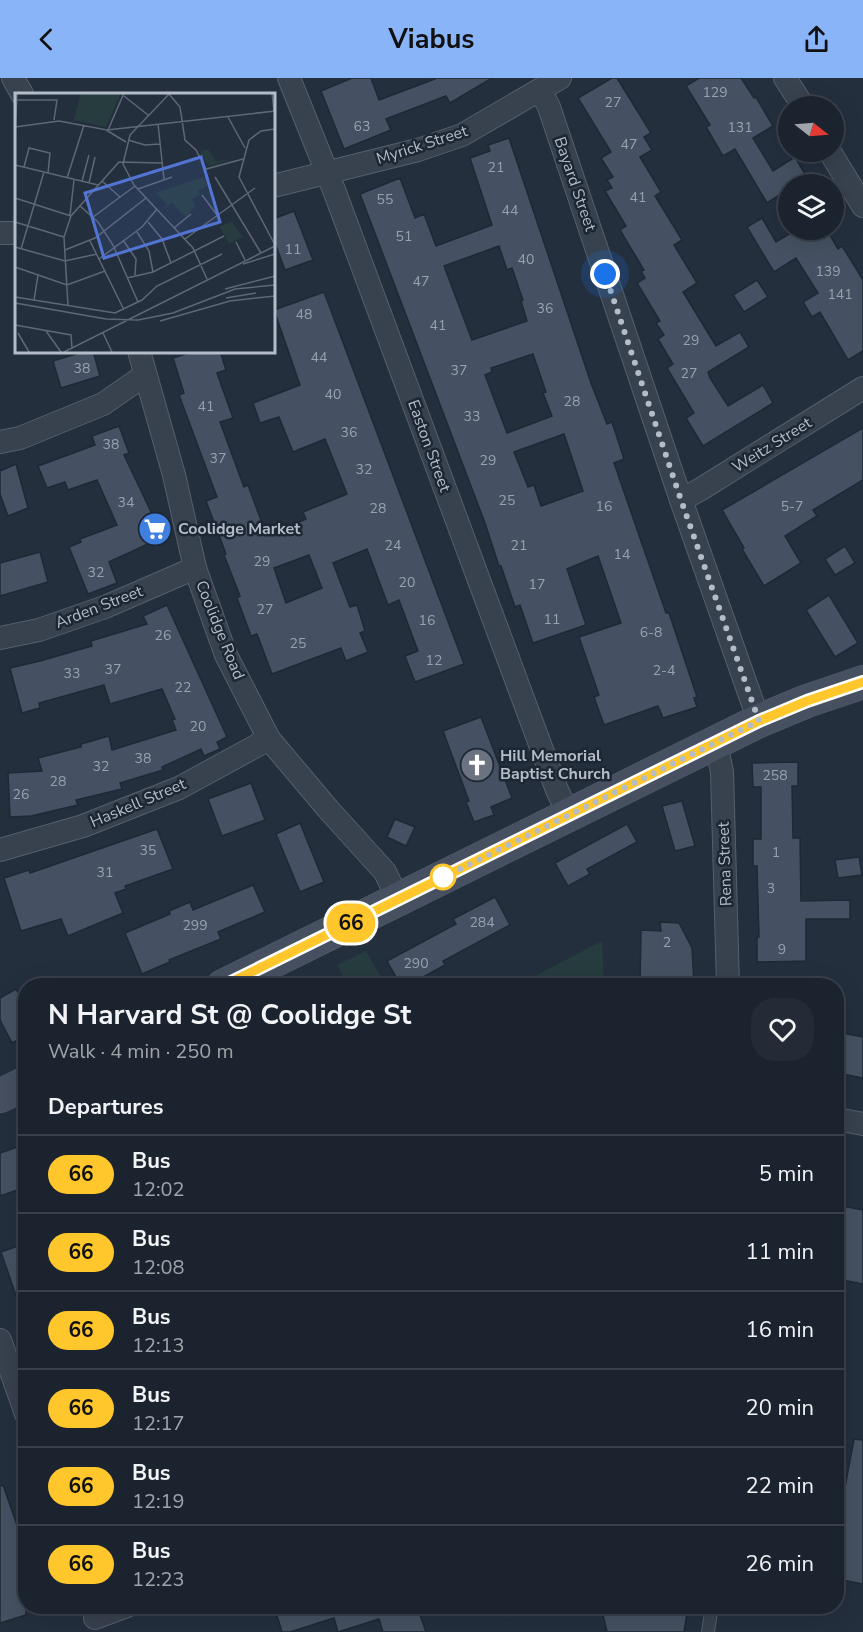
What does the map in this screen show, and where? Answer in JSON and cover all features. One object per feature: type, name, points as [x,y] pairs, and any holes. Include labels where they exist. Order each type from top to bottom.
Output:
[{"type":"main road","points":[[240,978],[759,721],[807,701],[863,682]]},
{"type":"main road","points":[[0,1096],[18,1087]]},
{"type":"street","points":[[13,78],[21,93]]},
{"type":"street","name":"Easton Street","points":[[289,78],[327,172],[549,768],[569,815]]},
{"type":"street","name":"Myrick Street","points":[[274,186],[418,150],[462,135],[560,78]]},
{"type":"street","points":[[785,78],[796,96]]},
{"type":"street","name":"Bayard Street","points":[[540,90],[549,107],[681,500],[759,721]]},
{"type":"street","points":[[836,162],[863,206]]},
{"type":"street","points":[[0,232],[15,233]]},
{"type":"street","name":"Coolidge Road","points":[[139,352],[174,475],[195,568],[226,655],[269,739],[328,809],[376,860],[385,872],[398,899]]},
{"type":"street","points":[[0,442],[20,438],[103,404],[146,375]]},
{"type":"street","name":"Weitz Street","points":[[681,500],[863,388]]},
{"type":"street","name":"Arden Street","points":[[0,638],[39,630],[105,607],[195,568]]},
{"type":"street","name":"Haskell Street","points":[[0,850],[83,826],[179,788],[269,739]]},
{"type":"street","name":"Rena Street","points":[[714,744],[722,772],[728,978]]},
{"type":"street","points":[[844,1120],[863,1124]]},
{"type":"street","points":[[0,1340],[18,1391]]},
{"type":"lane","points":[[708,1632],[711,1614]]},
{"type":"green space","points":[[602,941],[604,978],[531,978]]},
{"type":"green space","points":[[366,951],[381,978],[344,978],[337,965]]},
{"type":"building","points":[[352,78],[371,78],[379,100],[435,78],[492,78],[450,103],[446,96],[386,119],[391,130],[344,149],[321,91]]},
{"type":"building","points":[[612,78],[617,78],[651,133],[644,137],[652,150],[640,157],[661,192],[655,196],[682,240],[674,245],[697,283],[683,292],[716,346],[740,332],[749,347],[708,372],[710,378],[728,406],[763,385],[773,403],[703,446],[686,418],[694,413],[667,368],[673,364],[658,339],[664,335],[656,323],[660,321],[637,283],[645,278],[641,271],[644,270],[620,230],[626,226],[605,191],[612,188],[607,180],[613,177],[601,158],[611,152],[578,98]]},
{"type":"building","points":[[699,78],[741,78],[754,98],[756,97],[773,126],[753,138],[773,171],[787,162],[798,162],[805,174],[778,174],[778,196],[767,203],[735,149],[723,156],[706,127],[710,125],[686,86]]},
{"type":"building","points":[[509,138],[591,383],[607,424],[612,422],[624,459],[614,463],[666,613],[669,613],[697,697],[694,698],[697,707],[663,718],[658,706],[604,725],[594,697],[599,695],[579,637],[621,623],[598,556],[567,569],[586,625],[533,643],[520,605],[515,607],[501,566],[499,566],[485,523],[360,194],[400,178],[415,218],[424,214],[436,246],[492,225],[470,158],[490,151],[488,145]],"holes":[[[499,246],[507,270],[512,268],[523,300],[521,301],[527,321],[472,340],[444,266]],[[533,354],[546,392],[543,393],[552,416],[507,433],[485,375],[492,372],[491,368]],[[564,434],[583,491],[541,506],[534,485],[528,487],[514,452]]]},
{"type":"building","points":[[294,211],[313,260],[285,270],[274,241],[274,219]]},
{"type":"building","points":[[762,218],[776,242],[779,240],[833,240],[838,249],[842,246],[863,280],[863,351],[848,360],[820,312],[812,317],[803,302],[818,293],[796,258],[774,272],[747,227]]},
{"type":"building","points":[[757,280],[768,297],[744,312],[733,295]]},
{"type":"building","points":[[324,292],[464,664],[415,682],[405,656],[418,651],[399,600],[388,605],[367,549],[333,563],[350,607],[357,605],[365,631],[360,633],[368,652],[346,661],[341,648],[272,674],[257,634],[251,636],[237,598],[240,596],[224,555],[226,554],[206,501],[217,497],[179,395],[184,393],[173,358],[192,352],[220,352],[226,370],[217,373],[233,418],[220,422],[244,487],[248,485],[266,534],[306,519],[303,512],[347,494],[325,439],[293,452],[279,417],[260,423],[253,403],[300,385],[274,310]],"holes":[[[309,555],[322,588],[286,603],[274,568]]]},
{"type":"building","points":[[83,352],[93,352],[100,376],[61,388],[53,361]]},
{"type":"building","points":[[119,426],[129,453],[124,455],[163,537],[109,562],[117,583],[88,594],[69,547],[81,542],[80,539],[117,525],[97,480],[68,490],[65,482],[47,488],[38,466],[95,445],[92,436]]},
{"type":"building","points":[[863,428],[863,480],[813,510],[817,516],[785,536],[801,563],[764,586],[722,510]]},
{"type":"building","points":[[16,464],[28,508],[8,516],[0,494],[0,471]]},
{"type":"building","points":[[845,546],[855,563],[835,575],[825,559]]},
{"type":"building","points":[[40,552],[48,582],[0,596],[0,563]]},
{"type":"building","points":[[829,595],[858,643],[835,657],[806,610]]},
{"type":"building","points":[[167,605],[227,737],[217,742],[220,749],[204,756],[201,749],[162,767],[163,770],[120,783],[122,789],[76,800],[78,805],[31,816],[10,817],[8,773],[42,771],[38,758],[81,747],[81,744],[109,736],[112,750],[176,730],[172,720],[175,719],[162,689],[110,704],[104,685],[39,703],[40,708],[22,713],[10,668],[92,646],[91,641],[147,624],[143,616]]},
{"type":"building","name":"Hill Memorial Baptist Church","points":[[481,717],[512,798],[491,807],[494,815],[474,822],[466,802],[469,801],[443,731]]},
{"type":"building","points":[[798,762],[798,786],[792,786],[793,838],[800,838],[801,901],[850,900],[850,919],[806,919],[806,961],[757,962],[757,937],[759,937],[757,866],[753,866],[753,839],[761,839],[761,787],[753,787],[752,763]]},
{"type":"building","points":[[251,783],[265,820],[222,836],[208,799]]},
{"type":"building","points":[[682,801],[695,846],[675,851],[662,806]]},
{"type":"building","points":[[395,819],[415,827],[406,846],[387,837]]},
{"type":"building","points":[[300,823],[324,882],[300,892],[276,834]]},
{"type":"building","points":[[627,824],[637,842],[587,869],[590,874],[568,886],[555,863]]},
{"type":"building","points":[[157,829],[173,869],[125,886],[126,889],[115,893],[123,913],[68,936],[61,919],[21,931],[4,878],[29,870],[30,873]]},
{"type":"building","points":[[859,857],[862,875],[838,878],[835,860]]},
{"type":"building","points":[[253,885],[265,912],[218,932],[221,939],[169,960],[170,962],[142,974],[125,933],[170,914],[169,911],[190,902],[193,910]]},
{"type":"building","points":[[495,897],[510,925],[443,961],[445,965],[421,978],[397,978],[387,961],[456,924],[453,919]]},
{"type":"building","points":[[660,922],[679,923],[692,948],[694,978],[640,978],[641,930],[661,931]]},
{"type":"building","points":[[16,989],[18,993],[18,1040],[12,1043],[0,1020],[0,998]]},
{"type":"building","points":[[844,1033],[863,1037],[863,1078],[844,1074]]},
{"type":"building","points":[[18,1147],[18,1190],[0,1196],[0,1153]]},
{"type":"building","points":[[844,1206],[863,1210],[863,1284],[844,1280]]},
{"type":"building","points":[[18,1246],[18,1301],[1,1252]]},
{"type":"building","points":[[854,1439],[863,1440],[863,1584],[844,1580],[844,1493]]},
{"type":"building","points":[[3,1485],[18,1528],[18,1614],[26,1615],[0,1623],[0,1486]]},
{"type":"building","points":[[276,1614],[420,1614],[426,1632],[383,1632],[379,1619],[338,1632],[334,1618],[290,1632],[282,1632]]},
{"type":"building","points":[[603,1614],[687,1614],[684,1632],[607,1632]]},
{"type":"bus line","name":"66","points":[[239,978],[759,721],[807,701],[863,682]]},
{"type":"place","name":"Coolidge Market","points":[[155,529]]},
{"type":"place","name":"Hill Memorial Baptist Church","points":[[477,765]]},
{"type":"route","points":[[443,877],[759,721],[605,274]]}]
